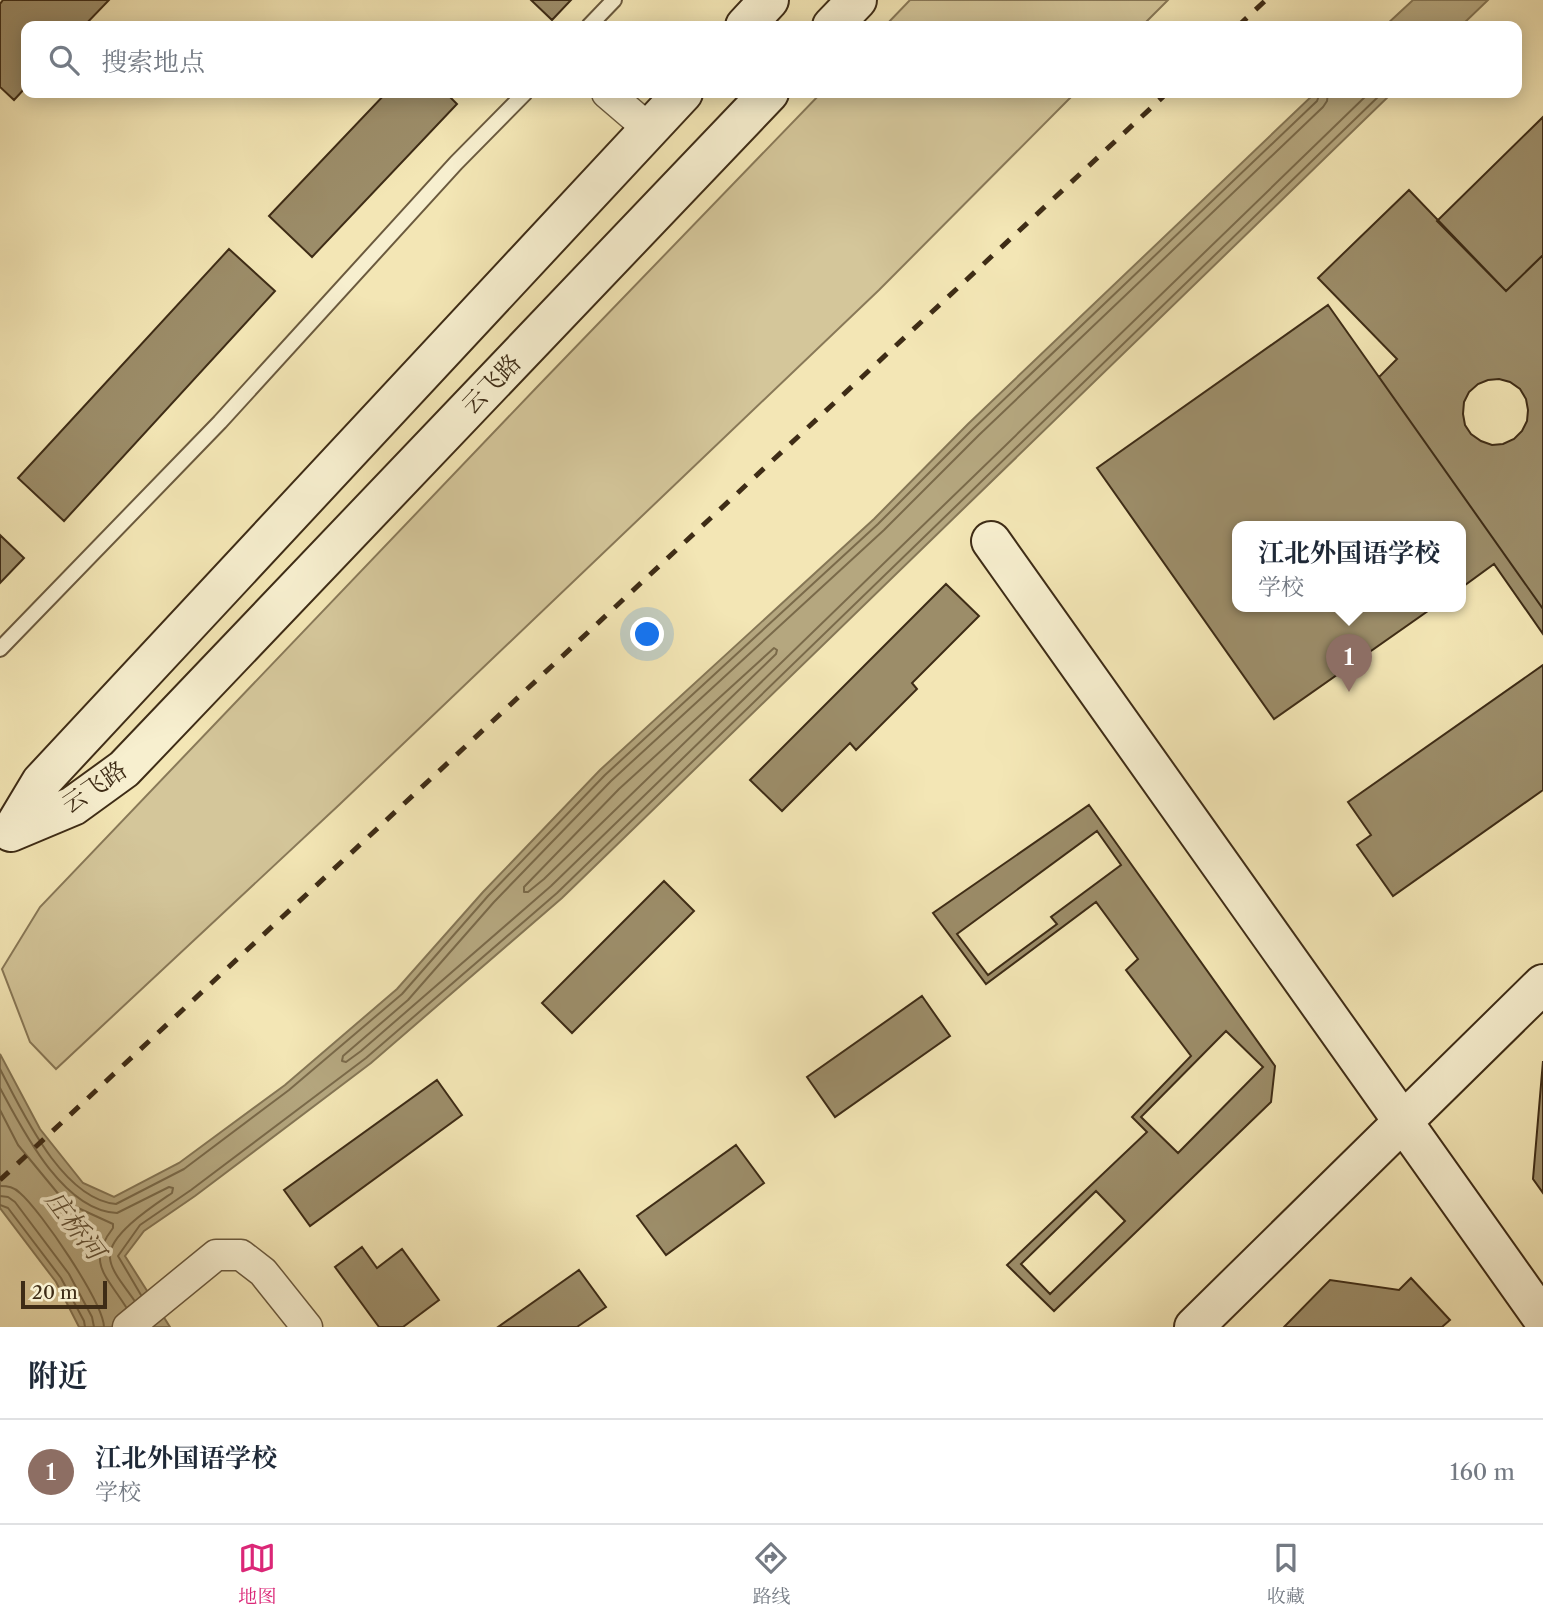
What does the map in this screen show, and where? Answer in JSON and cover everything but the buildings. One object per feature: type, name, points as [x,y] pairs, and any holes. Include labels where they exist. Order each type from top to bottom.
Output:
[{"type":"main road","points":[[750,21],[769,0]]},
{"type":"main road","points":[[837,21],[857,0]]},
{"type":"main road","name":"云飞路","points":[[6,835],[41,782],[678,98]]},
{"type":"main road","name":"云飞路","points":[[6,835],[73,806],[124,769],[764,98]]},
{"type":"main road","points":[[991,541],[1543,1319]]},
{"type":"main road","points":[[1194,1327],[1543,984]]},
{"type":"street","points":[[613,98],[649,129]]},
{"type":"street","points":[[128,1327],[216,1255],[241,1255],[263,1272],[307,1327]]},
{"type":"lane","points":[[594,21],[614,0]]},
{"type":"lane","points":[[0,649],[220,422],[447,173],[520,98]]},
{"type":"shaded area","points":[[910,0],[1168,0],[1147,21],[890,21]]},
{"type":"shaded area","points":[[816,98],[1070,98],[879,290],[340,804],[56,1069],[30,1042],[2,969],[40,907]]},
{"type":"water","points":[[1413,0],[1488,0],[1466,21],[1390,21]]},
{"type":"water","name":"庄桥河","points":[[1310,98],[1387,98],[562,898],[371,1063],[195,1196],[144,1231],[125,1256],[170,1327],[79,1327],[56,1282],[0,1208],[0,1054],[40,1129],[83,1183],[114,1197],[179,1163],[285,1085],[397,989],[483,892],[600,770],[874,519],[968,424]]},
{"type":"railway","points":[[1243,21],[1266,0]]},
{"type":"railway","points":[[0,1180],[1162,98]]},
{"type":"place","name":"江北外国语学校","points":[[1349,692]]}]
